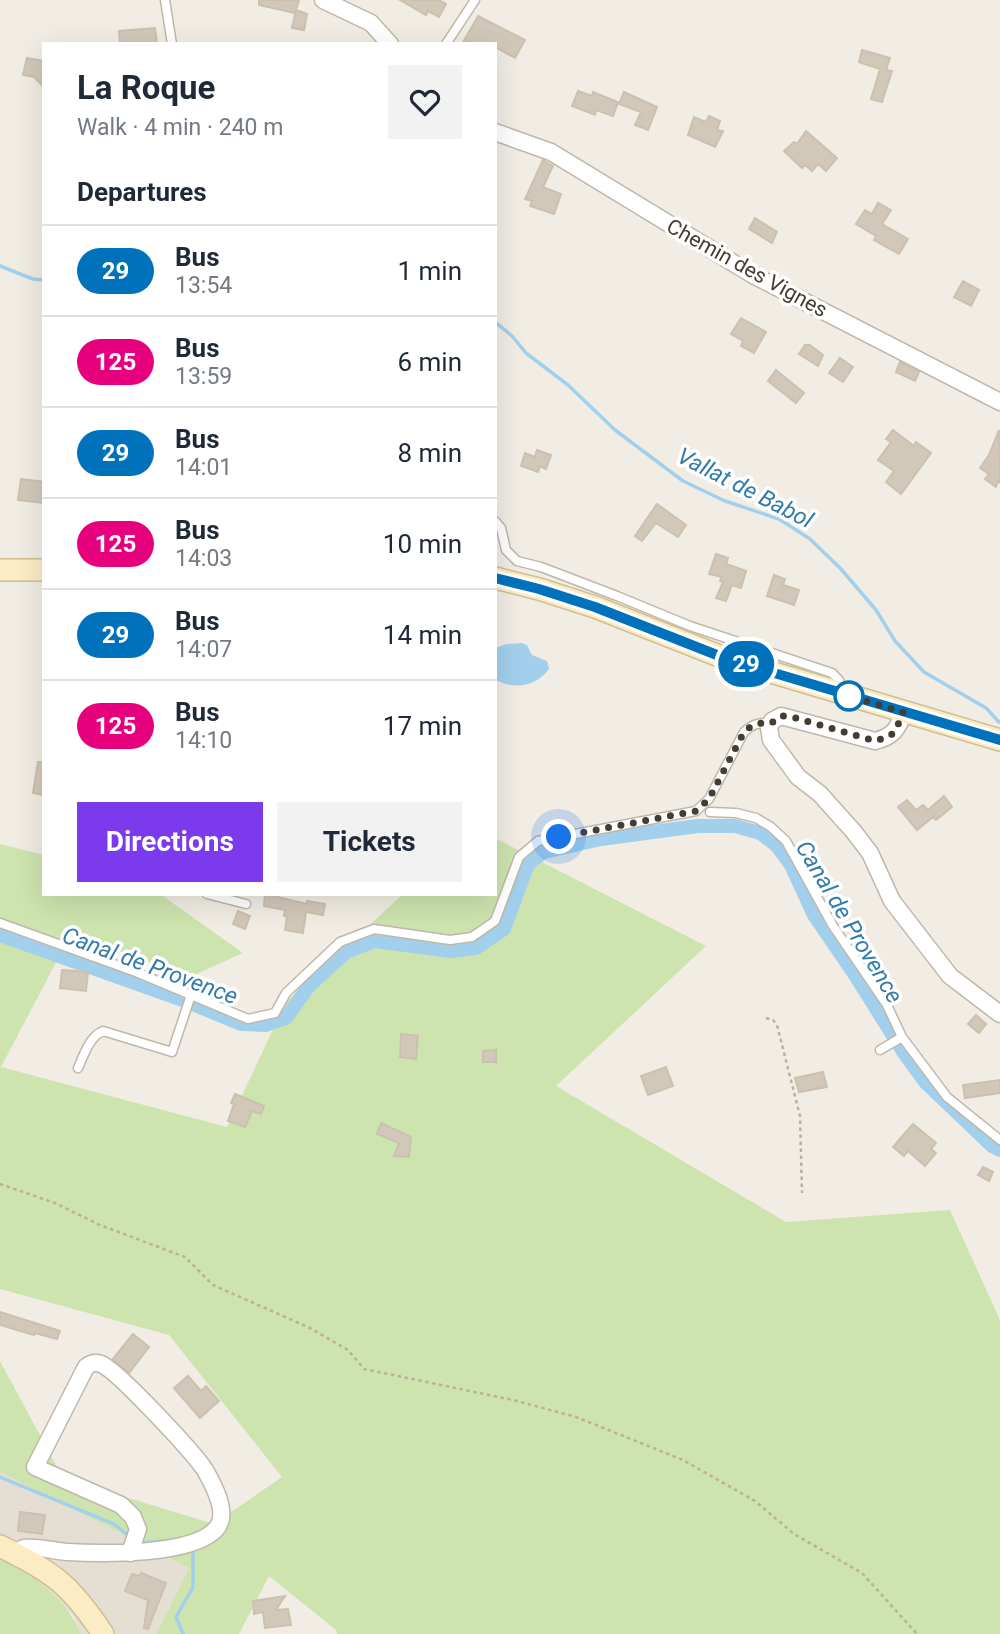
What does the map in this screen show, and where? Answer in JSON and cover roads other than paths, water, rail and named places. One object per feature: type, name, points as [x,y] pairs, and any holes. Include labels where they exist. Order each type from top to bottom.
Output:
[{"type":"main road","points":[[0,570],[42,570]]},
{"type":"main road","points":[[497,578],[595,607],[727,659],[1000,740]]},
{"type":"main road","points":[[8,1550],[42,1567],[63,1583],[83,1604],[103,1634]]},
{"type":"street","points":[[323,0],[371,23],[388,42]]},
{"type":"street","name":"Chemin des Vignes","points":[[497,133],[551,152],[753,275],[1000,402]]},
{"type":"street","points":[[903,712],[896,730],[890,736],[875,741],[789,716],[781,716],[770,724],[771,740],[798,777],[820,794],[870,853],[892,901],[950,976],[1000,1014]]},
{"type":"street","points":[[8,1550],[25,1548],[67,1552],[184,1544],[216,1530],[221,1522],[217,1494],[204,1468],[112,1370],[99,1363],[86,1367],[35,1467],[121,1504],[133,1517],[138,1529],[133,1546]]},
{"type":"lane","points":[[165,0],[172,42]]},
{"type":"lane","points":[[447,42],[475,0]]},
{"type":"lane","points":[[497,523],[501,528],[506,550],[517,561],[605,591],[690,626],[832,673],[839,680],[837,692]]},
{"type":"lane","points":[[0,923],[136,972],[248,1019],[275,1013],[286,993],[340,942],[374,929],[450,940],[472,937],[495,921],[519,857],[538,841],[696,811],[709,799],[744,732],[751,725],[761,722],[770,724]]},
{"type":"lane","points":[[710,811],[756,818],[786,841],[833,926],[887,1005],[898,1039],[947,1097],[1000,1140]]},
{"type":"lane","points":[[215,896],[246,904]]},
{"type":"lane","points":[[78,1068],[88,1046],[97,1034],[103,1031],[172,1052],[191,995]]},
{"type":"lane","points":[[880,1050],[898,1039]]},
{"type":"water","points":[[507,644],[527,645],[532,655],[547,661],[549,669],[538,679],[524,685],[509,685],[497,680],[497,647]]},
{"type":"waterway","name":"Vallat de Babol","points":[[0,266],[42,280]]},
{"type":"waterway","name":"Vallat de Babol","points":[[497,324],[526,353],[568,385],[615,430],[683,481],[725,501],[779,519],[810,539],[841,569],[876,610],[895,641],[924,672],[986,708],[999,722]]},
{"type":"waterway","name":"Canal de Provence","points":[[0,935],[188,1002],[241,1024],[266,1025],[286,1018],[309,986],[346,952],[375,941],[450,951],[476,948],[504,929],[528,864],[544,852],[601,839],[698,826],[735,826],[760,833],[777,846],[791,865],[814,915],[926,1083],[992,1146],[1000,1150]]},
{"type":"waterway","points":[[0,1477],[114,1524],[130,1537]]},
{"type":"waterway","points":[[140,1543],[174,1540]]},
{"type":"waterway","points":[[183,1634],[176,1617],[193,1587],[193,1548]]}]
